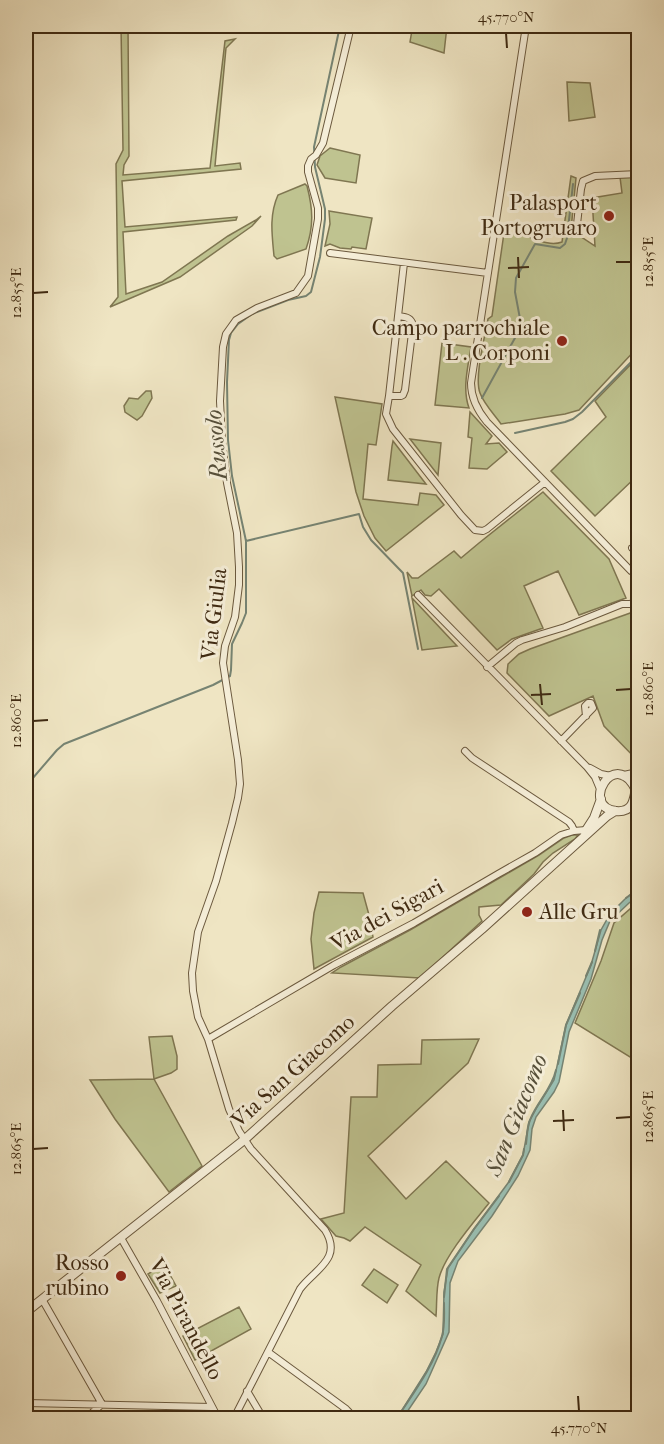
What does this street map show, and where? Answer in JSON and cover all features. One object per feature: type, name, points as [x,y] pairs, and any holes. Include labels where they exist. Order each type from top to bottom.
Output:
[{"type":"street","name":"Via Giulia","points":[[234,1419],[300,1290],[307,1280],[329,1260],[331,1254],[330,1238],[325,1230],[244,1140],[235,1124],[208,1039],[198,1017],[193,991],[192,973],[198,932],[216,881],[238,798],[239,772],[223,663],[225,646],[235,616],[239,567],[237,533],[222,442],[220,392],[223,346],[226,334],[236,320],[257,308],[296,293],[308,276],[318,219],[308,166],[323,143],[351,26]]},
{"type":"street","points":[[526,26],[471,392],[479,413],[631,571],[639,575]]},
{"type":"street","points":[[576,233],[580,189],[583,181],[595,176],[639,174]]},
{"type":"street","points":[[330,253],[488,273]]},
{"type":"street","points":[[404,263],[386,414],[393,429],[475,530],[487,529],[545,482]]},
{"type":"street","points":[[389,396],[401,396],[405,390],[413,325],[409,318],[398,316]]},
{"type":"street","points":[[488,667],[516,643],[565,627],[622,604],[639,601],[636,598],[636,587],[631,571]]},
{"type":"street","points":[[622,604],[636,587]]},
{"type":"street","points":[[418,595],[587,767],[595,777],[601,799],[607,808],[615,811],[629,808],[635,798],[639,781]]},
{"type":"street","points":[[561,741],[586,716]]},
{"type":"street","points":[[465,751],[472,758],[569,822],[574,831]]},
{"type":"street","points":[[587,767],[601,774],[624,776],[631,780],[636,790]]},
{"type":"street","points":[[624,776],[639,773]]},
{"type":"street","points":[[600,789],[604,781],[611,776]]},
{"type":"street","name":"Via San Giacomo","points":[[575,845],[594,818],[601,799]]},
{"type":"street","name":"Via San Giacomo","points":[[26,1312],[244,1140],[392,1006],[615,811]]},
{"type":"street","name":"Via dei Sigari","points":[[208,1039],[561,836],[574,831],[586,830]]},
{"type":"street","name":"Via Pirandello","points":[[121,1238],[157,1301],[218,1419]]},
{"type":"street","points":[[42,1299],[102,1404]]},
{"type":"street","points":[[268,1352],[346,1409],[349,1412],[349,1419]]},
{"type":"street","points":[[247,1391],[263,1419]]},
{"type":"street","points":[[26,1403],[212,1407]]},
{"type":"street","points":[[92,1419],[93,1412],[102,1404]]},
{"type":"street","points":[[339,1419],[346,1409]]},
{"type":"green space","points":[[121,26],[128,26],[129,156],[124,165],[123,175],[210,168],[225,41],[235,39],[226,48],[215,166],[240,163],[241,169],[122,181],[125,227],[237,217],[236,220],[123,232],[126,294],[162,282],[261,216],[252,226],[180,277],[110,307],[118,297],[116,164],[123,150]]},
{"type":"green space","points":[[399,26],[447,26],[444,53],[410,42],[412,30]]},
{"type":"green space","points":[[567,82],[590,83],[595,117],[569,121]]},
{"type":"green space","points":[[330,148],[360,155],[356,183],[325,178],[317,165],[320,156]]},
{"type":"green space","points":[[571,176],[576,178],[571,230],[595,246],[592,198],[622,193],[620,177],[638,176],[638,347],[579,410],[501,424],[480,393],[478,378],[488,319],[492,316],[504,233],[550,243],[562,242]]},
{"type":"green space","points":[[305,184],[309,194],[312,218],[306,249],[277,259],[274,256],[272,233],[275,203],[278,195]]},
{"type":"green space","points":[[329,211],[372,218],[366,249],[340,248],[330,244],[325,246],[330,224]]},
{"type":"green space","points":[[442,343],[471,347],[466,386],[469,408],[435,405]]},
{"type":"green space","points":[[638,357],[638,475],[595,516],[551,471],[606,417],[595,401]]},
{"type":"green space","points":[[146,391],[151,391],[152,398],[142,416],[137,420],[125,412],[124,406],[129,398],[138,399]]},
{"type":"green space","points":[[335,397],[382,404],[376,445],[368,444],[363,499],[418,505],[420,493],[436,495],[444,505],[386,551],[375,538],[356,492]]},
{"type":"green space","points":[[470,412],[492,436],[486,444],[499,443],[507,452],[487,469],[469,468],[472,438],[468,437]]},
{"type":"green space","points":[[410,439],[441,443],[438,475]]},
{"type":"green space","points":[[393,441],[426,484],[388,480]]},
{"type":"green space","points":[[543,492],[609,559],[626,598],[579,615],[558,571],[524,586],[543,628],[512,639],[497,650],[439,589],[431,596],[425,595],[421,590],[412,596],[407,572],[412,578],[418,578],[454,551],[461,558]]},
{"type":"green space","points":[[412,598],[457,646],[422,650]]},
{"type":"green space","points":[[633,612],[638,624],[638,761],[604,726],[593,696],[549,716],[507,673],[508,664],[519,654]]},
{"type":"green space","points":[[572,835],[578,835],[543,862],[534,874],[501,905],[479,907],[482,921],[420,978],[332,973],[410,930]]},
{"type":"green space","points":[[319,892],[363,893],[373,937],[314,969],[311,939]]},
{"type":"green space","points":[[638,902],[638,1062],[575,1023],[614,923]]},
{"type":"green space","points":[[172,1036],[177,1056],[177,1069],[154,1079],[149,1037]]},
{"type":"green space","points":[[479,1039],[468,1063],[368,1156],[406,1199],[446,1161],[489,1203],[461,1239],[442,1269],[437,1287],[436,1316],[406,1291],[421,1265],[365,1227],[350,1241],[336,1236],[321,1219],[344,1213],[351,1097],[377,1097],[378,1065],[421,1064],[422,1040]]},
{"type":"green space","points":[[154,1079],[202,1166],[169,1192],[115,1119],[90,1080]]},
{"type":"green space","points":[[164,1264],[176,1286],[160,1293],[148,1274]]},
{"type":"green space","points":[[374,1269],[398,1285],[387,1303],[362,1285]]},
{"type":"green space","points":[[239,1307],[251,1329],[195,1360],[183,1336]]},
{"type":"water","points":[[638,889],[638,896],[610,921],[602,940],[591,979],[569,1032],[559,1082],[536,1117],[530,1150],[518,1176],[492,1216],[458,1261],[450,1283],[449,1332],[426,1384],[403,1418],[397,1418],[426,1372],[443,1334],[444,1292],[448,1268],[508,1183],[523,1155],[529,1122],[554,1080],[566,1025],[591,965],[601,930],[610,914]]},
{"type":"waterway","name":"Russolo","points":[[26,786],[64,744],[213,685],[230,676],[232,644],[246,613],[246,541],[232,476],[228,440],[229,340],[238,324],[252,314],[288,300],[306,296],[311,292],[320,257],[325,219],[325,209],[315,167],[314,147],[340,26]]},
{"type":"waterway","points":[[521,324],[515,292],[516,278],[535,244],[560,248],[565,244],[573,184]]},
{"type":"waterway","points":[[482,398],[521,327]]},
{"type":"waterway","points":[[515,433],[573,419],[638,355]]},
{"type":"waterway","points":[[246,541],[359,514],[363,527],[371,540],[403,573],[418,649]]},
{"type":"waterway","name":"San Giacomo","points":[[626,898],[638,889]]},
{"type":"waterway","name":"San Giacomo","points":[[595,951],[600,930]]},
{"type":"waterway","name":"San Giacomo","points":[[586,976],[592,962]]},
{"type":"waterway","name":"San Giacomo","points":[[558,1064],[566,1025],[580,993]]},
{"type":"waterway","name":"San Giacomo","points":[[526,1144],[530,1120],[556,1070]]},
{"type":"waterway","name":"San Giacomo","points":[[509,1182],[524,1149]]},
{"type":"waterway","name":"San Giacomo","points":[[444,1297],[447,1269],[499,1196]]},
{"type":"waterway","name":"San Giacomo","points":[[397,1418],[434,1358],[444,1328],[444,1303]]},
{"type":"place","name":"Palasport Portogruaro","points":[[609,216]]},
{"type":"place","name":"Campo parrochiale L . Corponi","points":[[562,341]]},
{"type":"place","name":"Alle Gru","points":[[527,912]]},
{"type":"place","name":"Rosso rubino","points":[[121,1276]]}]
